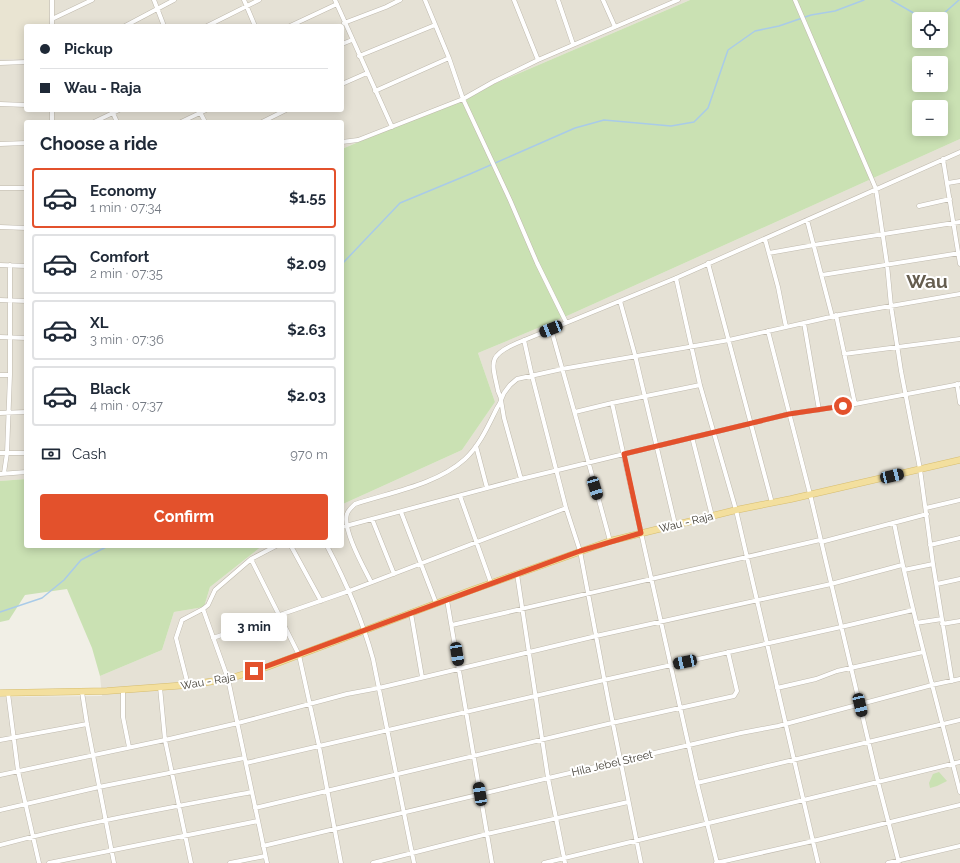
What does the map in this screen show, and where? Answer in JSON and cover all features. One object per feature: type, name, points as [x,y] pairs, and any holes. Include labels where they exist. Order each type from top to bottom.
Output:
[{"type":"main road","name":"Wau - Raja","points":[[0,693],[123,690],[188,685],[228,679],[299,655],[436,603],[610,541],[675,524],[960,460]]},
{"type":"street","points":[[52,0],[52,24]]},
{"type":"street","points":[[52,19],[92,0]]},
{"type":"street","points":[[154,0],[163,24]]},
{"type":"street","points":[[129,24],[174,0]]},
{"type":"street","points":[[244,0],[254,24]]},
{"type":"street","points":[[210,24],[258,0]]},
{"type":"street","points":[[344,23],[400,0]]},
{"type":"street","points":[[425,0],[449,58],[463,99],[492,159],[537,263],[566,322]]},
{"type":"street","points":[[514,0],[538,60]]},
{"type":"street","points":[[558,0],[573,44]]},
{"type":"street","points":[[603,0],[614,27]]},
{"type":"street","points":[[344,142],[358,140],[463,99],[493,82],[538,60],[678,0]]},
{"type":"street","points":[[795,0],[876,189],[887,264],[891,306],[905,394],[920,469],[930,545],[952,681]]},
{"type":"street","points":[[294,24],[336,2],[344,23],[392,127]]},
{"type":"street","points":[[359,56],[435,25]]},
{"type":"street","points":[[344,43],[352,40]]},
{"type":"street","points":[[376,92],[449,58]]},
{"type":"street","points":[[0,62],[24,62]]},
{"type":"street","points":[[344,83],[367,73]]},
{"type":"street","points":[[0,104],[24,105]]},
{"type":"street","points":[[184,120],[198,112]]},
{"type":"street","points":[[266,120],[282,112]]},
{"type":"street","points":[[98,120],[113,113],[116,120]]},
{"type":"street","points":[[0,144],[24,142]]},
{"type":"street","points":[[521,479],[504,418],[496,381],[493,363],[498,352],[566,322],[676,278],[960,152]]},
{"type":"street","points":[[943,159],[960,264]]},
{"type":"street","points":[[948,183],[960,181]]},
{"type":"street","points":[[0,188],[24,188]]},
{"type":"street","points":[[919,206],[950,199]]},
{"type":"street","points":[[807,220],[844,354],[855,404]]},
{"type":"street","points":[[768,253],[960,222]]},
{"type":"street","points":[[0,227],[24,228]]},
{"type":"street","points":[[765,239],[778,287],[786,327]]},
{"type":"street","points":[[822,275],[959,253]]},
{"type":"street","points":[[708,263],[772,503]]},
{"type":"street","points":[[0,265],[24,266]]},
{"type":"street","points":[[10,265],[10,375],[6,453],[2,474],[24,472]]},
{"type":"street","points":[[676,278],[690,347],[736,510],[818,863]]},
{"type":"street","points":[[371,582],[344,526],[346,514],[355,504],[424,483],[464,460],[476,446],[493,417],[504,393],[517,379],[635,355],[729,340],[834,316],[960,294]]},
{"type":"street","points":[[0,300],[24,301]]},
{"type":"street","points":[[620,301],[635,355],[675,524]]},
{"type":"street","points":[[804,323],[819,410]]},
{"type":"street","points":[[551,329],[610,541]]},
{"type":"street","points":[[768,331],[810,494],[898,862]]},
{"type":"street","points":[[0,337],[24,338]]},
{"type":"street","points":[[844,354],[960,339]]},
{"type":"street","points":[[524,340],[566,508],[580,551],[612,723],[641,863]]},
{"type":"street","points":[[0,374],[10,375]]},
{"type":"street","points":[[344,526],[521,479],[789,414],[855,404],[959,384],[960,403]]},
{"type":"street","points":[[575,412],[700,385]]},
{"type":"street","points":[[612,403],[697,783],[717,863],[960,805]]},
{"type":"street","points":[[0,413],[24,412]]},
{"type":"street","points":[[692,437],[712,516]]},
{"type":"street","points":[[476,446],[486,488]]},
{"type":"street","points":[[0,453],[24,453]]},
{"type":"street","points":[[460,496],[492,583]]},
{"type":"street","points":[[926,508],[960,500]]},
{"type":"street","points":[[213,638],[349,591],[566,508]]},
{"type":"street","points":[[401,512],[436,603]]},
{"type":"street","points":[[452,625],[747,556],[821,541],[927,514]]},
{"type":"street","points":[[372,519],[394,574]]},
{"type":"street","points":[[894,523],[902,565],[923,652],[960,792]]},
{"type":"street","points":[[930,545],[960,538]]},
{"type":"street","points":[[188,685],[176,638],[182,620],[203,609],[208,604],[215,590],[251,559],[272,548]]},
{"type":"street","points":[[293,548],[321,601]]},
{"type":"street","points":[[328,548],[349,591],[365,631],[388,730],[414,863]]},
{"type":"street","points":[[251,559],[299,655],[319,746],[341,863]]},
{"type":"street","points":[[904,570],[933,564]]},
{"type":"street","points":[[0,775],[238,724],[310,704],[661,621],[831,584],[902,565]]},
{"type":"street","points":[[516,574],[548,778],[565,861]]},
{"type":"street","points":[[936,584],[960,579]]},
{"type":"street","points":[[447,600],[492,863]]},
{"type":"street","points":[[203,609],[228,679],[267,863]]},
{"type":"street","points":[[246,764],[604,680],[913,610]]},
{"type":"street","points":[[411,613],[422,678]]},
{"type":"street","points":[[916,623],[960,621]]},
{"type":"street","points":[[255,808],[612,723],[734,696],[737,691],[728,652]]},
{"type":"street","points":[[777,688],[851,668],[923,652]]},
{"type":"street","name":"Hila Jebel Street","points":[[263,846],[620,761],[786,724],[932,685],[960,679]]},
{"type":"street","points":[[160,687],[166,740],[191,863]]},
{"type":"street","points":[[123,690],[123,717],[129,747]]},
{"type":"street","points":[[82,692],[114,863]]},
{"type":"street","points":[[8,693],[18,771],[39,863]]},
{"type":"street","points":[[697,783],[960,720]]},
{"type":"street","points":[[0,740],[87,724]]},
{"type":"street","points":[[0,810],[99,787],[244,758]]},
{"type":"street","points":[[544,863],[565,861],[636,840],[804,801],[960,762]]},
{"type":"street","points":[[0,845],[106,820],[252,792]]},
{"type":"street","points":[[373,863],[487,834],[628,802]]},
{"type":"street","points":[[49,863],[258,821]]},
{"type":"street","points":[[888,863],[898,862],[960,846]]},
{"type":"street","points":[[230,863],[265,856]]},
{"type":"shaded area","points":[[0,0],[690,0],[344,148],[344,120],[24,120],[24,479],[0,481]]},
{"type":"shaded area","points":[[0,0],[49,0],[49,24],[24,24],[24,59],[0,59]]},
{"type":"shaded area","points":[[960,139],[960,863],[0,863],[0,697],[102,696],[100,676],[162,650],[174,612],[204,607],[210,587],[259,548],[344,548],[344,504],[462,450],[495,402],[478,353],[569,315]]},
{"type":"green space","points":[[690,0],[960,0],[960,139],[569,315],[478,353],[495,402],[462,450],[344,504],[344,148]]},
{"type":"green space","points":[[24,479],[24,548],[259,548],[210,587],[204,607],[174,612],[162,650],[100,676],[92,648],[67,589],[25,595],[9,620],[0,622],[0,481]]},
{"type":"green space","points":[[939,772],[947,781],[930,788],[929,783],[933,774]]},
{"type":"waterway","points":[[344,262],[400,203],[575,128],[604,120],[671,126],[694,122],[708,108],[728,50],[755,31],[779,26],[811,15],[835,11],[864,0]]},
{"type":"waterway","points":[[891,0],[912,12]]},
{"type":"waterway","points":[[945,12],[959,0]]},
{"type":"waterway","points":[[0,612],[42,598],[64,580],[81,560],[104,548]]},
{"type":"district","name":"Wau","points":[[927,281]]},
{"type":"route","points":[[254,671],[580,551],[641,533],[624,454],[789,414],[843,406]]}]
